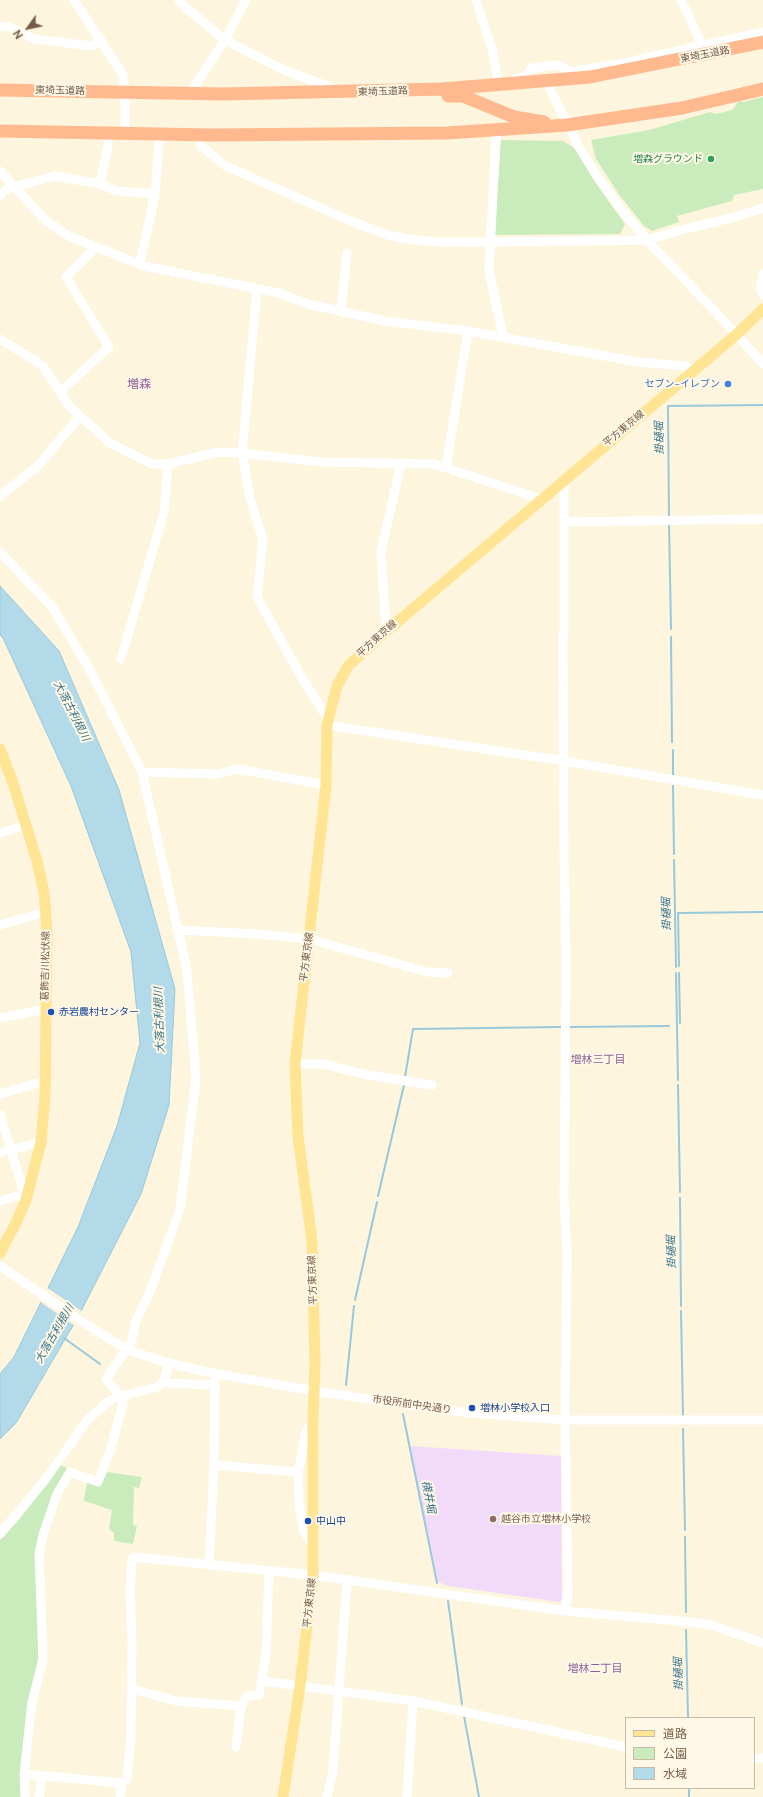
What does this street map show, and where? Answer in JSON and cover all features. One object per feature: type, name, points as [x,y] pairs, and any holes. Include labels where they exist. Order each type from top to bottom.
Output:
[{"type":"highway","name":"東埼玉道路","points":[[0,90],[190,93],[334,93],[412,91],[498,82],[546,81],[590,77],[763,42]]},
{"type":"highway","points":[[0,131],[125,132],[198,135],[447,133],[567,125],[682,108],[763,89]]},
{"type":"highway","points":[[412,91],[441,96],[463,96],[514,117],[567,125]]},
{"type":"main road","name":"平方東京線","points":[[283,1797],[300,1686],[313,1575],[313,1421],[315,1391],[312,1241],[298,1136],[295,1064],[326,785],[328,722],[337,686],[348,666],[386,631],[736,335],[763,309]]},
{"type":"main road","name":"葛飾吉川松伏線","points":[[0,749],[27,825],[40,876],[46,912],[45,1081],[41,1142],[26,1200],[0,1253]]},
{"type":"street","points":[[74,0],[123,76],[125,91],[125,132]]},
{"type":"street","points":[[179,0],[186,8],[225,40],[286,71],[328,86],[334,93]]},
{"type":"street","points":[[190,93],[225,40],[246,0]]},
{"type":"street","points":[[476,0],[492,49],[498,82],[525,77],[532,68],[558,65],[570,72],[624,63],[763,32]]},
{"type":"street","points":[[681,0],[702,46]]},
{"type":"street","points":[[0,27],[7,26],[34,39],[92,46],[101,40]]},
{"type":"street","points":[[546,81],[567,125],[603,185],[647,240],[736,335],[762,360]]},
{"type":"street","points":[[100,184],[108,146],[108,132]]},
{"type":"street","points":[[140,264],[155,194],[160,133]]},
{"type":"street","points":[[198,135],[201,146],[226,166],[367,228],[388,235],[420,240],[490,242],[647,240],[735,217],[763,208]]},
{"type":"street","points":[[496,136],[489,270],[503,337]]},
{"type":"street","points":[[0,171],[12,186],[45,220],[69,236],[140,264],[279,293],[308,304],[342,310],[385,321],[468,330],[600,356],[638,362],[685,366],[692,372]]},
{"type":"street","points":[[0,195],[12,186],[55,176],[100,184],[116,191],[155,194]]},
{"type":"street","points":[[60,392],[110,347],[66,277],[96,247]]},
{"type":"street","points":[[342,310],[347,253]]},
{"type":"street","points":[[763,274],[760,289],[763,296]]},
{"type":"street","points":[[257,289],[242,453],[250,498],[263,540],[258,597],[328,722],[763,795]]},
{"type":"street","points":[[446,467],[468,330]]},
{"type":"street","points":[[0,339],[43,366],[69,406],[110,443],[152,464],[168,464],[218,452],[242,453],[320,462],[434,464],[541,499]]},
{"type":"street","points":[[0,496],[38,466],[80,416]]},
{"type":"street","points":[[121,659],[164,512],[168,464]]},
{"type":"street","points":[[386,631],[381,552],[401,464]]},
{"type":"street","points":[[564,480],[564,858],[566,963],[564,1198],[567,1254],[565,1420],[568,1582],[565,1611]]},
{"type":"street","points":[[564,522],[763,519]]},
{"type":"street","points":[[0,552],[52,608],[91,672],[142,772],[177,930],[188,970],[196,1079],[180,1209],[150,1292],[136,1321],[132,1343],[106,1379],[116,1391],[118,1397],[123,1403],[111,1448],[98,1482],[70,1472],[57,1494],[43,1535],[40,1554],[42,1659],[32,1702],[24,1774],[25,1797]]},
{"type":"street","points":[[142,772],[218,774],[237,769],[326,785]]},
{"type":"street","points":[[0,833],[27,825]]},
{"type":"street","points":[[0,925],[46,912]]},
{"type":"street","points":[[177,930],[258,934],[309,939],[421,971],[448,973]]},
{"type":"street","points":[[0,1018],[46,1009]]},
{"type":"street","points":[[295,1064],[323,1064],[368,1075],[432,1085]]},
{"type":"street","points":[[0,1094],[45,1081]]},
{"type":"street","points":[[0,1114],[26,1200]]},
{"type":"street","points":[[0,1153],[41,1142]]},
{"type":"street","points":[[0,1201],[17,1196],[26,1200]]},
{"type":"street","name":"市役所前中央通り","points":[[0,1266],[127,1350],[169,1364],[315,1391],[433,1409],[565,1420],[763,1420]]},
{"type":"street","points":[[0,1534],[45,1480],[88,1419],[109,1402],[118,1397],[153,1390],[162,1383],[167,1374],[169,1364]]},
{"type":"street","points":[[209,1564],[214,1465],[215,1373]]},
{"type":"street","points":[[162,1383],[215,1385]]},
{"type":"street","points":[[313,1421],[306,1432],[298,1472],[299,1505],[304,1532],[313,1544]]},
{"type":"street","points":[[214,1465],[298,1472]]},
{"type":"street","points":[[120,1797],[122,1783],[127,1779],[132,1735],[130,1591],[132,1560],[134,1557],[313,1575],[565,1611],[711,1625],[763,1643]]},
{"type":"street","points":[[236,1747],[241,1706],[247,1696],[259,1695],[262,1681],[266,1654],[269,1571]]},
{"type":"street","points":[[327,1797],[332,1771],[347,1580]]},
{"type":"street","points":[[262,1681],[413,1701],[625,1747]]},
{"type":"street","points":[[132,1689],[176,1701],[241,1706]]},
{"type":"street","points":[[407,1797],[413,1701]]},
{"type":"street","points":[[24,1774],[122,1783]]},
{"type":"street","points":[[40,1797],[42,1776]]},
{"type":"shaded area","name":"越谷市立増林小学校","points":[[410,1446],[561,1456],[562,1600],[559,1602],[449,1586],[438,1582]]},
{"type":"green space","name":"増森グラウンド","points":[[763,97],[763,189],[734,195],[732,201],[677,216],[679,222],[652,231],[644,226],[618,193],[596,159],[591,140],[649,130],[710,112],[716,114],[732,110],[739,101],[744,102]]},
{"type":"green space","points":[[501,140],[563,141],[574,148],[597,185],[625,224],[620,234],[494,235]]},
{"type":"green space","points":[[61,1465],[67,1468],[54,1491],[40,1531],[38,1659],[21,1797],[0,1797],[0,1540],[18,1521]]},
{"type":"green space","points":[[107,1472],[142,1477],[139,1488],[134,1487],[133,1525],[137,1526],[133,1544],[114,1541],[114,1533],[109,1529],[112,1510],[84,1501],[87,1482],[101,1484]]},
{"type":"water","name":"大落古利根川","points":[[0,586],[59,651],[119,790],[175,989],[169,1105],[141,1194],[78,1317],[16,1423],[0,1439],[0,1374],[14,1357],[78,1227],[117,1126],[140,1043],[131,952],[71,786],[3,638],[0,635]]},
{"type":"pier","points":[[46,1287],[83,1312],[75,1326],[39,1301]]},
{"type":"waterway","name":"掛樋堀","points":[[669,517],[668,406],[763,405]]},
{"type":"waterway","name":"掛樋堀","points":[[669,523],[671,629]]},
{"type":"waterway","name":"掛樋堀","points":[[671,637],[672,742]]},
{"type":"waterway","name":"掛樋堀","points":[[673,750],[673,775]]},
{"type":"waterway","name":"掛樋堀","points":[[673,786],[674,854]]},
{"type":"waterway","name":"掛樋堀","points":[[674,860],[676,967]]},
{"type":"waterway","points":[[679,966],[678,913],[763,912]]},
{"type":"waterway","name":"掛樋堀","points":[[676,973],[678,1080]]},
{"type":"waterway","name":"掛樋堀","points":[[679,973],[680,1023]]},
{"type":"waterway","points":[[570,1027],[669,1026]]},
{"type":"waterway","points":[[405,1077],[413,1029],[561,1027]]},
{"type":"waterway","points":[[378,1196],[404,1085]]},
{"type":"waterway","name":"掛樋堀","points":[[678,1085],[680,1192]]},
{"type":"waterway","name":"掛樋堀","points":[[680,1198],[681,1306]]},
{"type":"waterway","points":[[355,1300],[377,1202]]},
{"type":"waterway","points":[[346,1385],[354,1306]]},
{"type":"waterway","name":"掛樋堀","points":[[681,1311],[683,1415]]},
{"type":"waterway","name":"大落古利根川","points":[[64,1338],[100,1364]]},
{"type":"waterway","name":"横井堀","points":[[403,1414],[437,1583]]},
{"type":"waterway","name":"掛樋堀","points":[[683,1429],[685,1530]]},
{"type":"waterway","name":"掛樋堀","points":[[685,1537],[686,1612]]},
{"type":"waterway","name":"横井堀","points":[[448,1601],[462,1704]]},
{"type":"waterway","name":"掛樋堀","points":[[686,1630],[688,1717]]},
{"type":"waterway","name":"横井堀","points":[[464,1716],[479,1797]]},
{"type":"waterway","name":"掛樋堀","points":[[689,1789],[689,1797]]},
{"type":"place","name":"増森グラウンド","points":[[711,159]]},
{"type":"place","name":"セブン-イレブン","points":[[728,384]]},
{"type":"place","name":"赤岩農村センター","points":[[51,1012]]},
{"type":"place","name":"増林小学校入口","points":[[472,1408]]},
{"type":"place","name":"越谷市立増林小学校","points":[[493,1519]]},
{"type":"place","name":"中山中","points":[[308,1521]]},
{"type":"district","name":"増森","points":[[139,385]]},
{"type":"district","name":"増林三丁目","points":[[598,1060]]},
{"type":"district","name":"増林二丁目","points":[[595,1669]]}]
